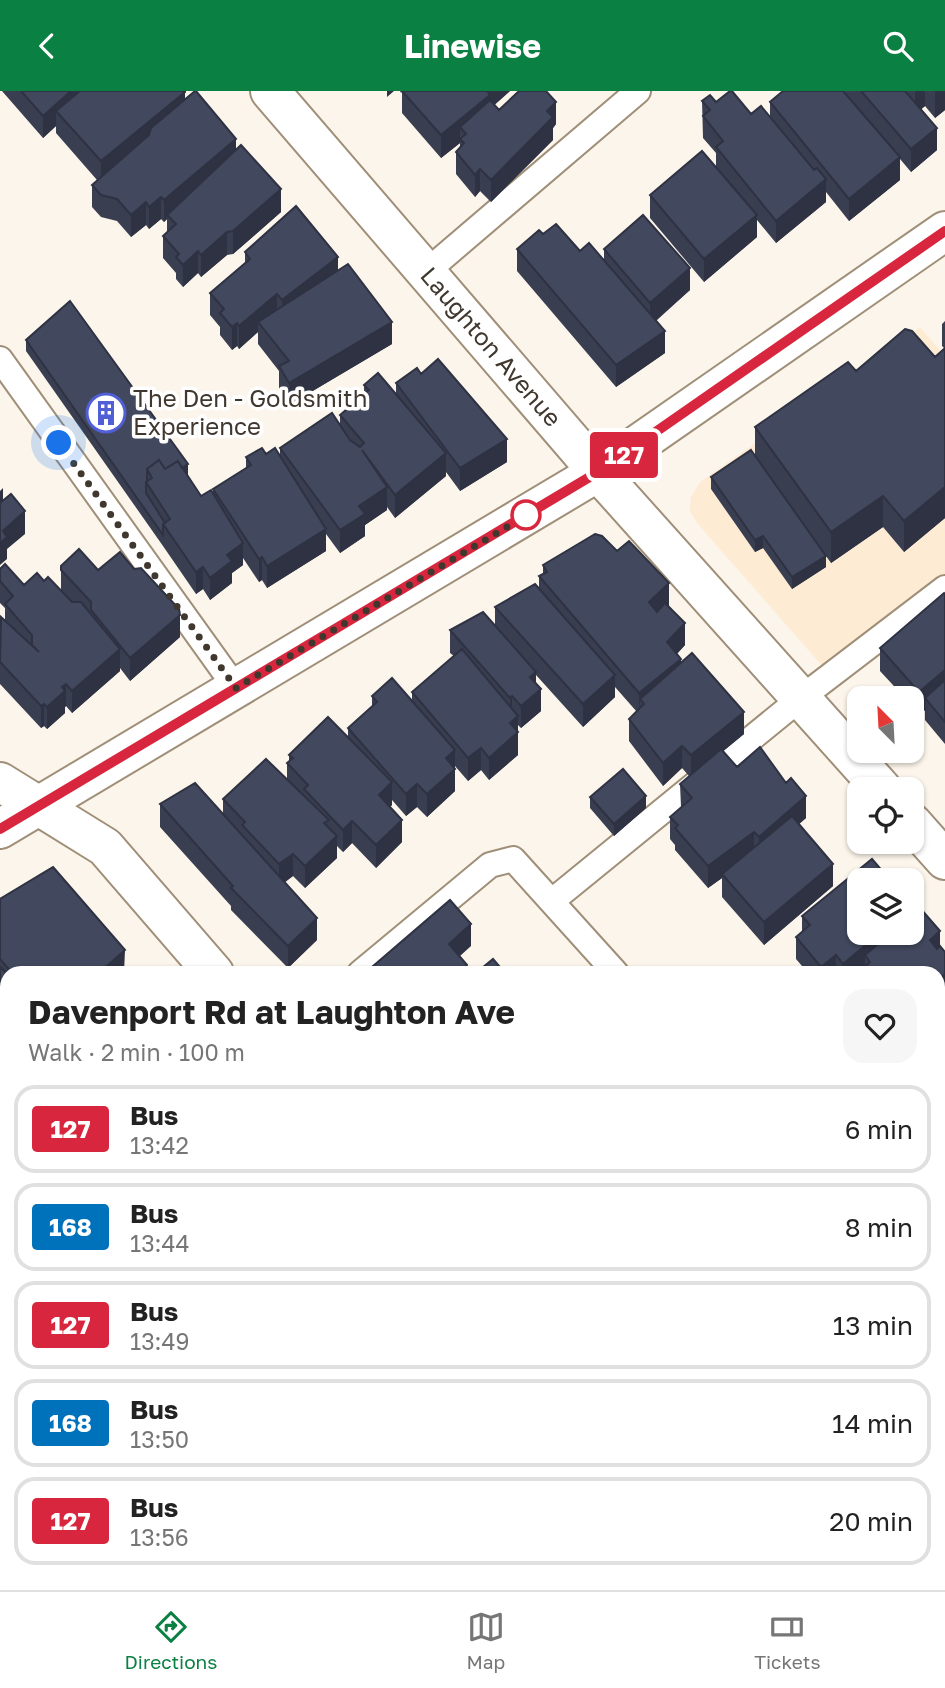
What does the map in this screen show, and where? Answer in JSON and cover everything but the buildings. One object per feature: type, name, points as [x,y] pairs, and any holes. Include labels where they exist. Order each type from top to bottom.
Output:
[{"type":"street","name":"Laughton Avenue","points":[[270,91],[598,472],[871,777]]},
{"type":"street","points":[[0,829],[598,472],[945,231]]},
{"type":"street","points":[[0,782],[36,807],[105,847],[208,966]]},
{"type":"street","points":[[924,836],[945,860]]},
{"type":"lane","points":[[426,272],[638,91]]},
{"type":"lane","points":[[0,359],[236,688]]},
{"type":"lane","points":[[552,901],[800,698],[945,588]]},
{"type":"lane","points":[[368,966],[490,865],[513,859],[610,966]]},
{"type":"shaded area","points":[[920,327],[945,356],[945,578],[824,668],[697,523],[690,511],[691,497],[700,482]]},
{"type":"bus line","name":"127","points":[[0,829],[598,472],[945,231]]},
{"type":"place","name":"The Den - Goldsmith Experience","points":[[106,413]]},
{"type":"route","points":[[59,443],[236,688],[534,511],[526,515]]}]
